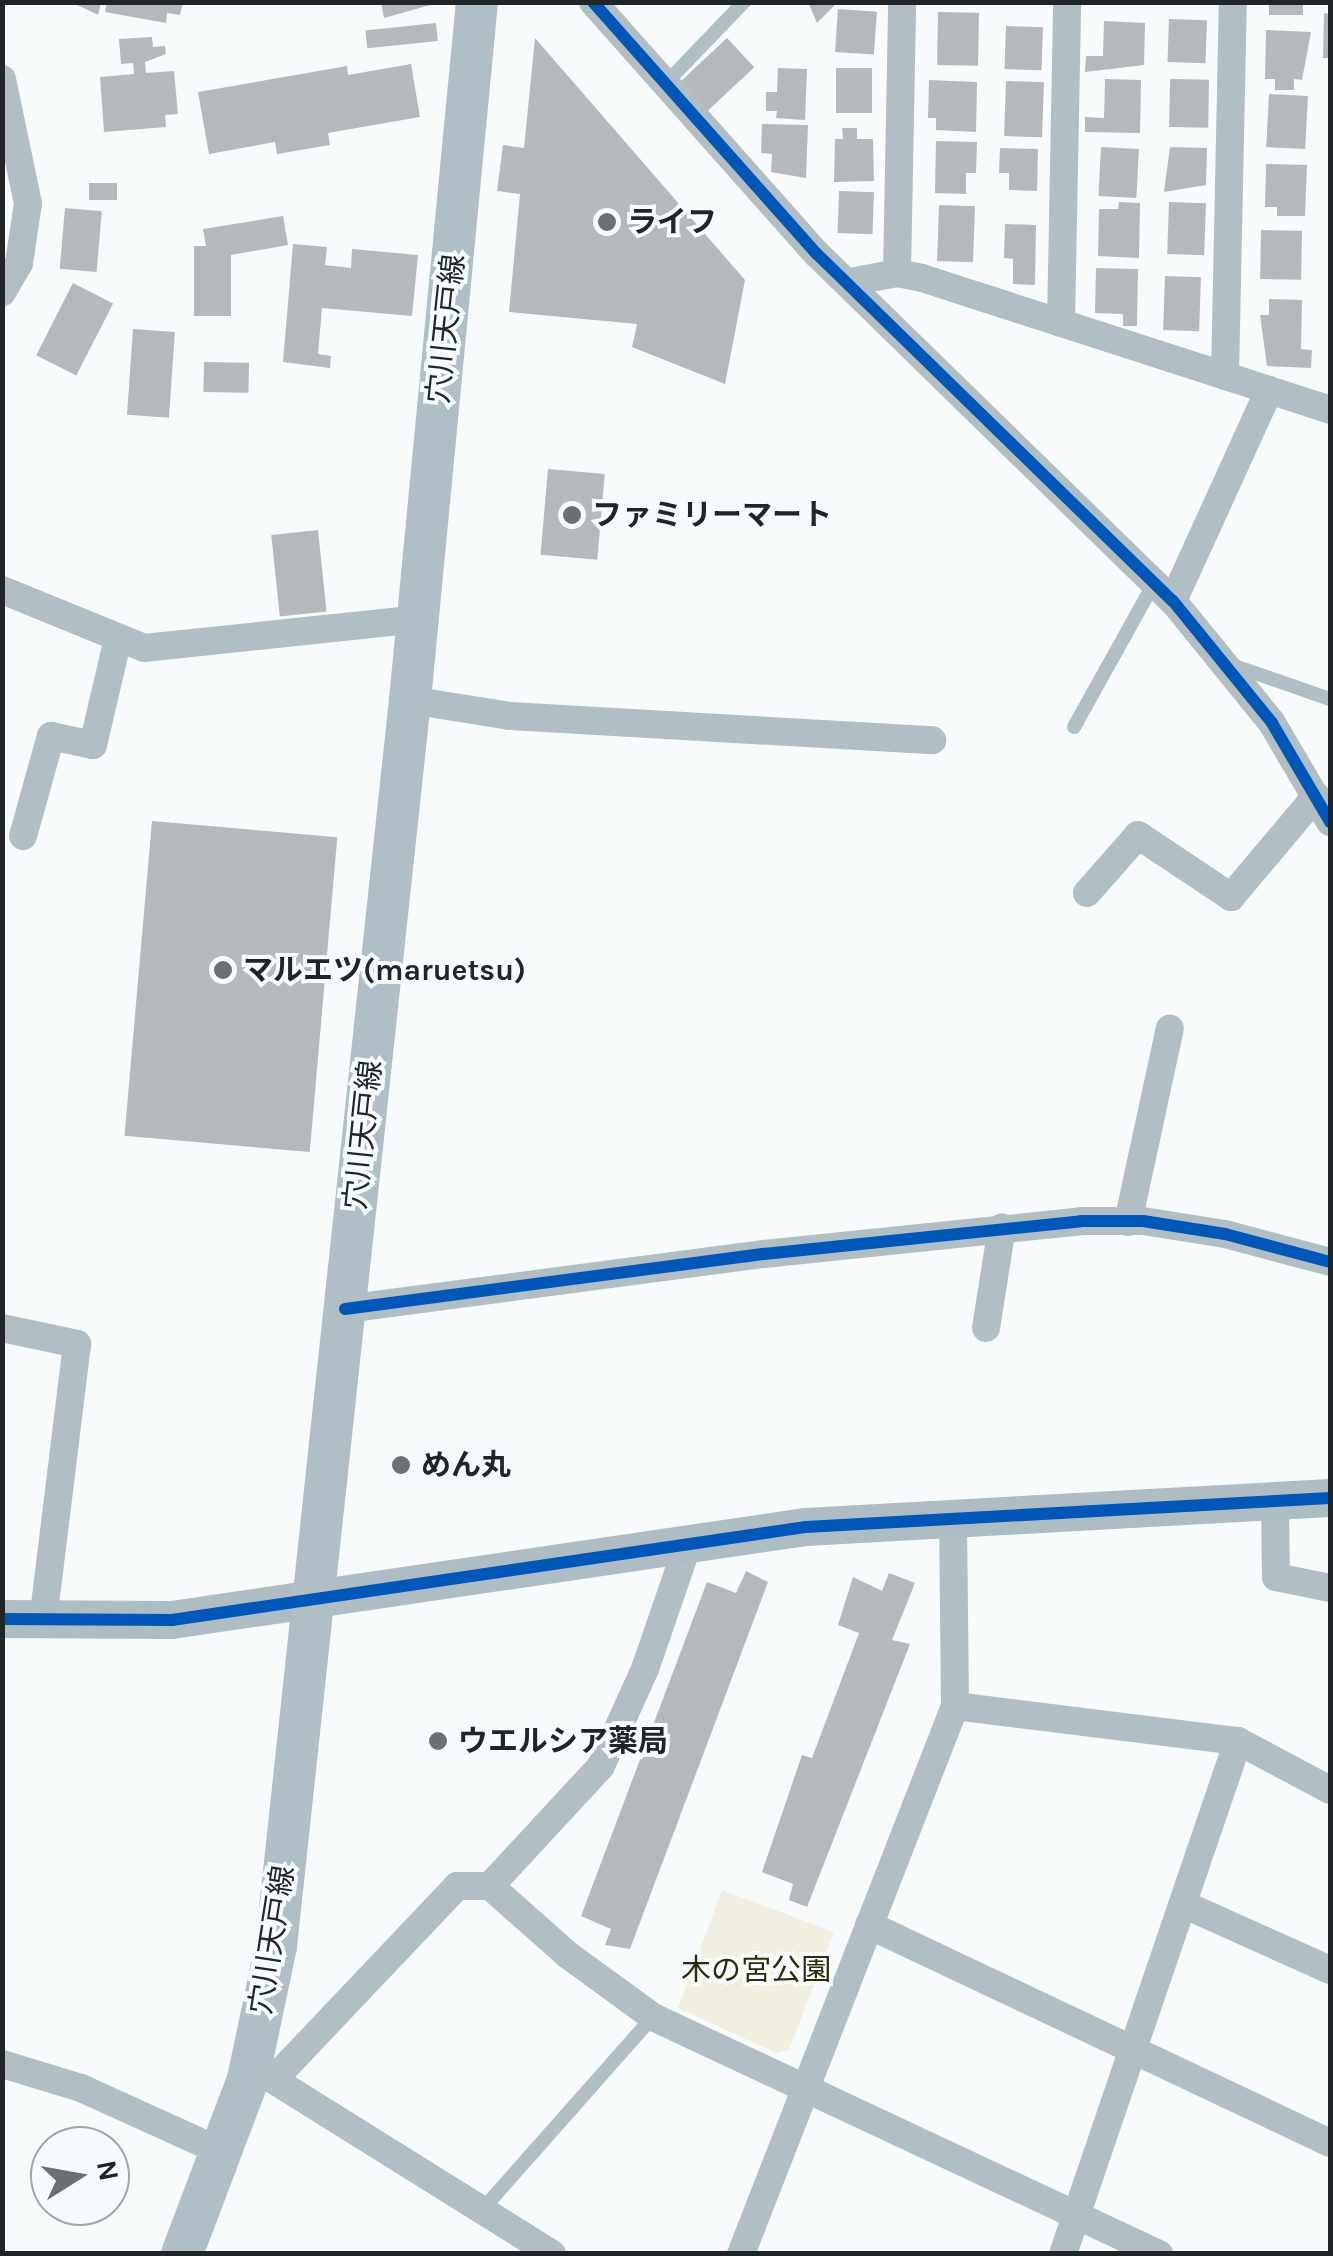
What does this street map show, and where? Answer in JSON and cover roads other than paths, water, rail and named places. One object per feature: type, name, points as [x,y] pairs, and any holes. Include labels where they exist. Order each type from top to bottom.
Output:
[{"type":"main road","name":"穴川天戸線","points":[[182,2254],[222,2152],[262,2072],[410,700],[477,2]]},
{"type":"street","points":[[593,2],[850,282],[1163,592],[1224,662],[1330,822]]},
{"type":"street","points":[[896,273],[902,2]]},
{"type":"street","points":[[1061,323],[1067,2]]},
{"type":"street","points":[[1224,376],[1233,2]]},
{"type":"street","points":[[2,79],[28,203],[2,292]]},
{"type":"street","points":[[850,282],[896,273],[1330,410]]},
{"type":"street","points":[[1163,592],[1269,390]]},
{"type":"street","points":[[2,590],[144,648],[418,619]]},
{"type":"street","points":[[23,836],[50,736],[93,745],[118,638]]},
{"type":"street","points":[[410,700],[510,716],[932,740]]},
{"type":"street","points":[[1087,893],[1138,835],[1230,897],[1316,796]]},
{"type":"street","points":[[1128,1222],[1170,1028]]},
{"type":"street","points":[[344,1309],[1002,1227],[1128,1222],[1224,1234],[1330,1262]]},
{"type":"street","points":[[986,1328],[1002,1227]]},
{"type":"street","points":[[2,1328],[77,1344],[42,1620]]},
{"type":"street","points":[[2,1619],[172,1620],[689,1541],[952,1516],[1330,1498]]},
{"type":"street","points":[[1275,1500],[1276,1577],[1330,1588]]},
{"type":"street","points":[[742,2254],[955,1706],[952,1516]]},
{"type":"street","points":[[490,1886],[601,1766],[645,1669],[689,1541]]},
{"type":"street","points":[[955,1706],[1238,1741],[1330,1790]]},
{"type":"street","points":[[1063,2254],[1238,1741]]},
{"type":"street","points":[[541,2251],[262,2072],[457,1886],[490,1886],[568,1956],[653,2017],[804,2093],[1159,2254]]},
{"type":"street","points":[[1183,1904],[1330,1970]]},
{"type":"street","points":[[869,1925],[1330,2143]]},
{"type":"street","points":[[2,2064],[81,2088],[222,2152]]},
{"type":"lane","points":[[665,84],[744,2]]},
{"type":"lane","points":[[1074,726],[1163,592]]},
{"type":"lane","points":[[1224,662],[1330,699]]},
{"type":"lane","points":[[482,2210],[653,2017]]},
{"type":"place","name":"ライフ","points":[[607,222]]},
{"type":"place","name":"ファミリーマート","points":[[572,515]]},
{"type":"place","name":"マルエツ(maruetsu)","points":[[223,970]]},
{"type":"place","name":"めん丸","points":[[401,1465]]},
{"type":"place","name":"ウエルシア薬局","points":[[438,1741]]},
{"type":"park label","name":"木の宮公園","points":[[756,1970]]}]
